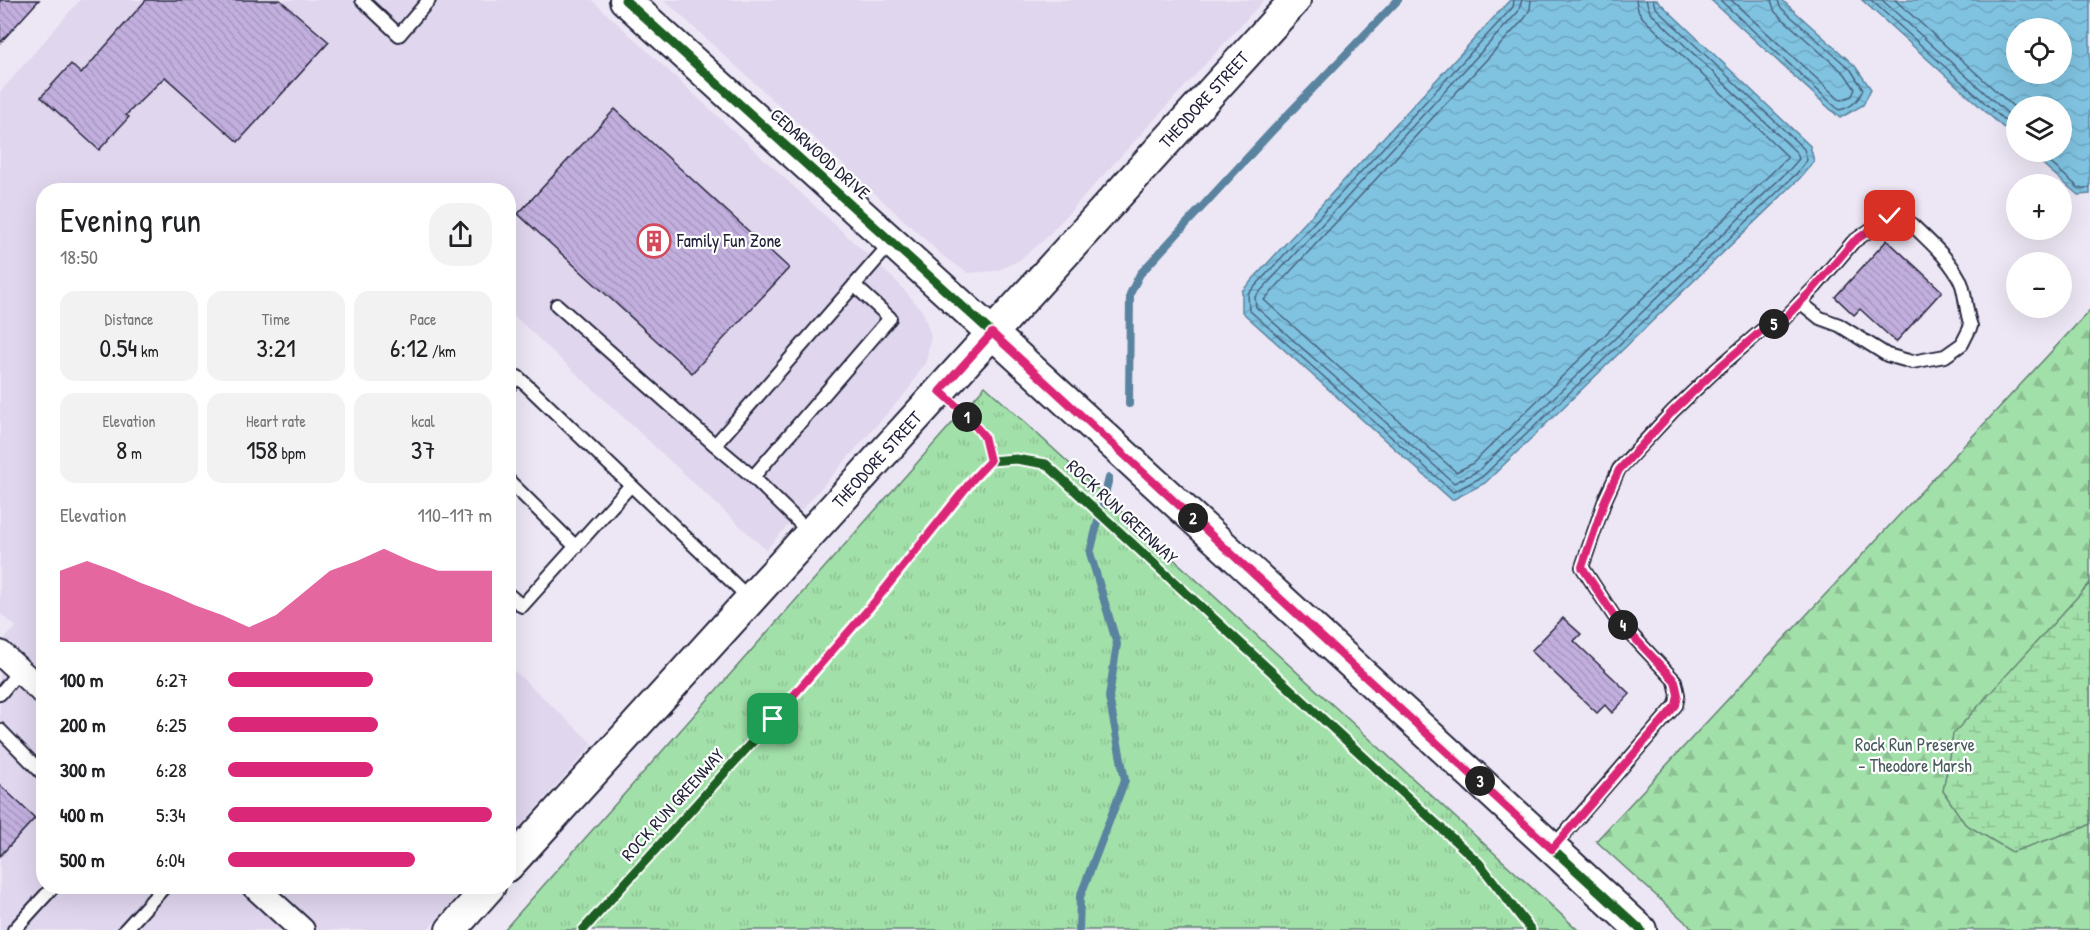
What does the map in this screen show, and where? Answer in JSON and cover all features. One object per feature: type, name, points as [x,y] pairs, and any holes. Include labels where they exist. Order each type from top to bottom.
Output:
[{"type":"street","name":"CEDARWOOD DRIVE","points":[[625,0],[992,333],[1641,930]]},
{"type":"street","name":"THEODORE STREET","points":[[516,857],[1295,0]]},
{"type":"street","points":[[0,653],[36,686]]},
{"type":"street","points":[[263,894],[302,930]]},
{"type":"street","points":[[451,930],[483,894]]},
{"type":"lane","points":[[362,0],[399,35],[429,0]]},
{"type":"lane","points":[[1552,849],[1676,705],[1678,695],[1675,681],[1614,616],[1582,567],[1605,500],[1619,470],[1673,411],[1717,369],[1761,331],[1783,320],[1853,242],[1890,216],[1903,216],[1942,254],[1962,284],[1971,326],[1962,344],[1945,356],[1928,361],[1912,362],[1887,355],[1839,325],[1820,318],[1800,302]]},
{"type":"lane","points":[[715,445],[892,242]]},
{"type":"lane","points":[[753,477],[890,318],[854,285]]},
{"type":"lane","points":[[557,305],[753,477],[810,533]]},
{"type":"lane","points":[[516,378],[518,376],[750,600]]},
{"type":"lane","points":[[516,601],[522,606],[632,485]]},
{"type":"lane","points":[[516,488],[576,547]]},
{"type":"lane","points":[[0,694],[19,671]]},
{"type":"lane","points":[[0,730],[36,767]]},
{"type":"lane","points":[[14,930],[47,894]]},
{"type":"lane","points":[[125,930],[158,894]]},
{"type":"path","points":[[940,391],[984,436],[991,463]]},
{"type":"shaded area","points":[[80,0],[592,0],[898,283],[923,312],[931,336],[926,361],[908,390],[766,550],[516,318],[516,183],[36,183],[36,894],[460,894],[427,930],[0,930],[0,644],[16,627],[0,613],[0,92]]},
{"type":"shaded area","points":[[664,0],[1264,0],[1044,240],[1018,261],[996,271],[968,273],[943,256]]},
{"type":"shaded area","points":[[516,672],[593,744],[516,831]]},
{"type":"green space","name":"Rock Run Preserve - Theodore Marsh","points":[[2090,310],[2090,930],[1694,930],[1596,841]]},
{"type":"green space","points":[[985,386],[1578,930],[504,930]]},
{"type":"green space","points":[[2090,583],[2090,824],[2012,852],[1965,824],[1943,791],[1953,734]]},
{"type":"water","points":[[1510,0],[1657,0],[1810,146],[1814,161],[1800,178],[1485,483],[1452,500],[1242,312],[1242,291]]},
{"type":"water","points":[[1711,0],[1782,0],[1855,66],[1871,89],[1863,105],[1840,118]]},
{"type":"water","points":[[1862,0],[2090,0],[2090,194],[2078,195],[2072,190],[2072,174],[2054,174],[2040,162],[2072,162],[2072,96],[2006,96],[2006,130]]},
{"type":"building","points":[[0,0],[39,0],[0,43]]},
{"type":"building","points":[[146,0],[280,0],[329,42],[238,142],[165,77],[126,115],[129,117],[99,150],[41,97],[71,64],[81,74]]},
{"type":"building","name":"Family Fun Zone","points":[[615,109],[789,268],[692,373],[518,214]]},
{"type":"building","points":[[1887,240],[1942,291],[1896,342],[1860,309],[1854,315],[1835,297]]},
{"type":"building","points":[[1563,618],[1581,634],[1574,641],[1630,694],[1612,713],[1605,705],[1597,713],[1531,651]]},
{"type":"building","points":[[0,785],[35,818],[0,856]]},
{"type":"waterway","points":[[1129,404],[1130,294],[1140,274],[1273,130],[1398,0]]},
{"type":"waterway","points":[[1079,930],[1080,897],[1125,780],[1109,697],[1117,644],[1090,553],[1109,478]]},
{"type":"cycle path","points":[[625,0],[992,333],[1641,930]]},
{"type":"cycle path","name":"ROCK RUN GREENWAY","points":[[583,930],[773,719],[877,599],[973,479],[990,461],[1016,459],[1046,464],[1479,863],[1531,930]]},
{"type":"place","name":"Family Fun Zone","points":[[654,241]]},
{"type":"route","points":[[773,719],[877,599],[990,461],[984,436],[940,391],[992,333],[1552,849],[1676,705],[1678,695],[1675,681],[1614,616],[1582,567],[1605,500],[1619,470],[1673,411],[1717,369],[1761,331],[1783,320],[1853,242],[1890,216]]}]
